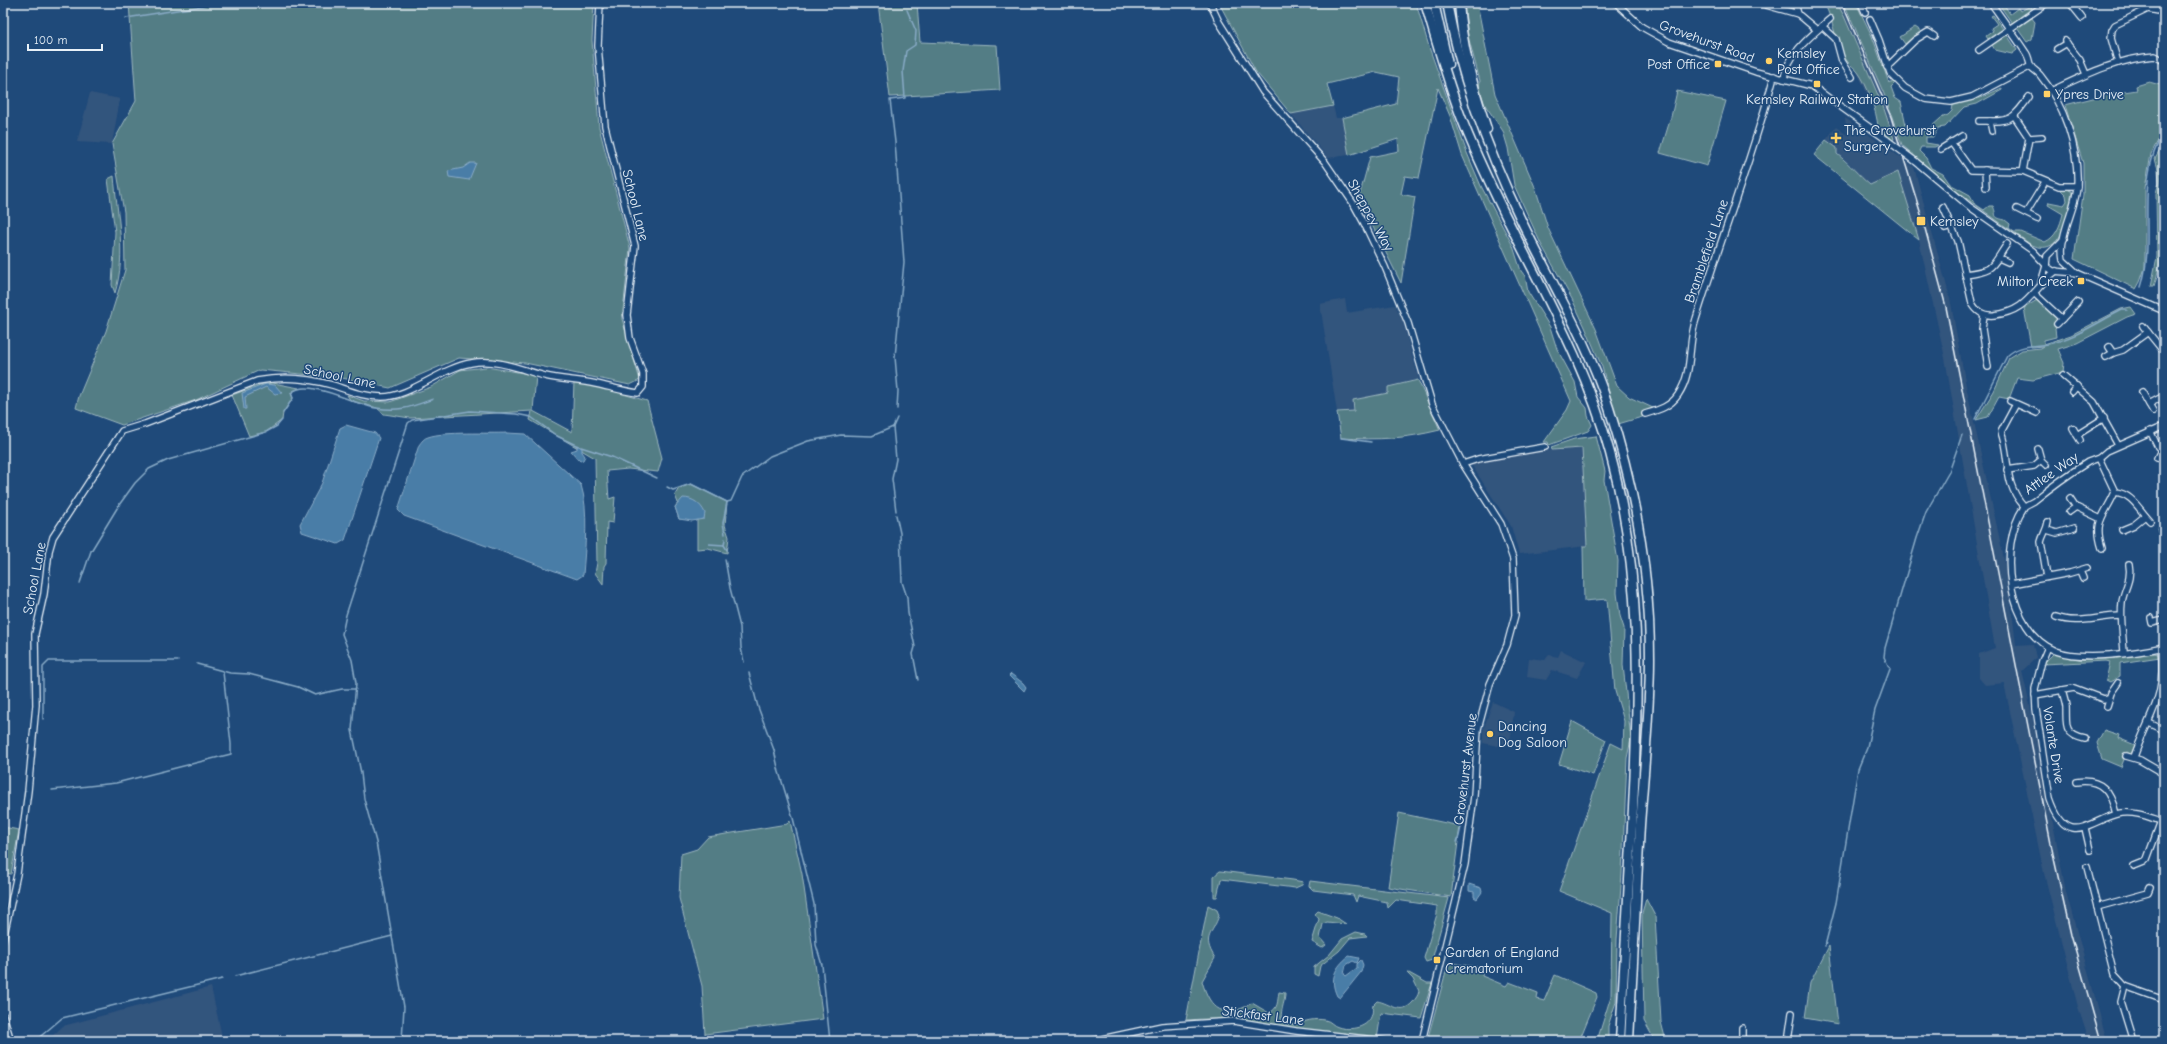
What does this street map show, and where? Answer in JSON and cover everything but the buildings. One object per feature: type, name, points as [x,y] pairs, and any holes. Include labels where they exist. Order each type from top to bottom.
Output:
[{"type":"highway","points":[[1425,3],[1452,92],[1483,167],[1510,224],[1564,329],[1586,379],[1610,452],[1627,527],[1636,604],[1637,692],[1620,1041]]},
{"type":"highway","points":[[1434,3],[1454,88],[1483,167]]},
{"type":"highway","points":[[1447,3],[1463,74],[1494,160],[1522,223],[1578,331],[1597,373],[1622,450],[1638,524],[1647,592],[1650,658],[1629,1041]]},
{"type":"highway","points":[[1459,3],[1464,43],[1472,77],[1492,143],[1494,160]]},
{"type":"street","name":"School Lane","points":[[3,940],[17,874],[28,791],[36,705],[35,634],[44,594],[49,551],[53,537],[122,431],[145,424],[257,381],[272,378],[309,380],[364,395],[392,397],[453,368],[473,362],[487,362],[520,368],[544,376],[596,384],[619,390],[638,393],[643,387],[643,374],[630,338],[627,315],[635,246],[606,126],[598,46],[600,3]]},
{"type":"street","name":"Sheppey Way","points":[[1210,3],[1219,22],[1264,92],[1325,162],[1353,203],[1380,256],[1399,298],[1432,404],[1463,464]]},
{"type":"street","name":"Grovehurst Road","points":[[1616,3],[1635,22],[1660,38],[1774,76],[1795,80],[1819,89],[1915,161],[1970,207],[2033,251],[2046,265]]},
{"type":"street","points":[[1759,3],[1798,14],[1836,39],[1842,60],[1852,77]]},
{"type":"street","points":[[1794,3],[1798,14]]},
{"type":"street","points":[[1861,3],[1866,12]]},
{"type":"street","points":[[1943,208],[1958,241],[1972,303],[1978,311],[1984,315],[2010,312],[2021,306],[2063,266],[2064,239],[2075,201],[2077,186],[2077,169],[2070,133],[2051,92],[2040,75],[2031,66],[2027,55],[1991,3]]},
{"type":"street","points":[[1979,50],[2047,3]]},
{"type":"street","points":[[2070,3],[2082,18]]},
{"type":"street","points":[[2118,63],[2111,38],[2112,30],[2115,25],[2148,9],[2164,12]]},
{"type":"street","points":[[1784,79],[1788,63],[1830,19]]},
{"type":"street","points":[[1870,19],[1879,40],[1887,68],[1897,81],[1914,94],[1932,101],[1951,102],[1972,97],[1986,91],[2031,66]]},
{"type":"street","points":[[1887,68],[1916,39],[1928,32],[1934,36]]},
{"type":"street","points":[[2057,50],[2066,42],[2086,74]]},
{"type":"street","points":[[2051,92],[2086,74],[2118,63],[2154,56],[2164,61]]},
{"type":"street","points":[[1842,72],[1848,68]]},
{"type":"street","name":"Bramblefield Lane","points":[[1645,414],[1669,405],[1678,395],[1688,374],[1695,322],[1725,228],[1742,183],[1774,76]]},
{"type":"street","points":[[1980,121],[2005,120],[2015,117],[2029,97]]},
{"type":"street","points":[[2015,117],[2029,138],[2023,171]]},
{"type":"street","points":[[1990,121],[1992,132]]},
{"type":"street","points":[[1941,149],[1962,136]]},
{"type":"street","points":[[2029,138],[2042,137]]},
{"type":"street","points":[[1951,142],[1971,170],[2023,171],[2045,182],[2059,186],[2077,186]]},
{"type":"street","points":[[1985,170],[1986,187]]},
{"type":"street","points":[[2026,213],[2045,182]]},
{"type":"street","points":[[2017,209],[2037,219]]},
{"type":"street","points":[[1945,228],[1952,225]]},
{"type":"street","points":[[2040,287],[2046,265],[2046,258],[2064,239]]},
{"type":"street","points":[[1965,274],[1988,270],[1999,258],[2008,244]]},
{"type":"street","name":"Grovehurst Road","points":[[2033,251],[2050,254]]},
{"type":"street","points":[[2050,254],[2058,253],[2077,273]]},
{"type":"street","points":[[1999,258],[2008,262]]},
{"type":"street","points":[[2046,265],[2049,270],[2077,273],[2144,304],[2164,310]]},
{"type":"street","points":[[2035,294],[2062,319]]},
{"type":"street","points":[[2058,324],[2078,302]]},
{"type":"street","points":[[1984,315],[1982,329],[1988,367]]},
{"type":"street","points":[[2143,326],[2164,352]]},
{"type":"street","points":[[2106,357],[2123,350],[2148,332]]},
{"type":"street","points":[[2110,347],[2113,353]]},
{"type":"street","points":[[1987,356],[1995,355]]},
{"type":"street","points":[[2063,375],[2094,402],[2118,445]]},
{"type":"street","points":[[2072,392],[2077,386]]},
{"type":"street","points":[[2142,392],[2153,411]]},
{"type":"street","points":[[2149,404],[2164,396]]},
{"type":"street","points":[[2024,506],[2013,492],[2007,470],[2006,444],[2001,432],[2013,403],[2037,413]]},
{"type":"street","points":[[2073,428],[2079,437],[2104,418]]},
{"type":"street","name":"Attlee Way","points":[[2163,647],[2083,656],[2062,652],[2048,647],[2026,624],[2013,595],[2009,567],[2009,548],[2012,534],[2024,506],[2088,462],[2099,458],[2106,450],[2164,426]]},
{"type":"street","points":[[2150,431],[2154,441],[2163,451],[2158,458]]},
{"type":"street","points":[[1463,464],[1478,459],[1545,448]]},
{"type":"street","points":[[2038,449],[2041,460],[2046,465]]},
{"type":"street","points":[[2099,458],[2115,492]]},
{"type":"street","points":[[2007,470],[2034,466],[2041,460]]},
{"type":"street","name":"Grovehurst Avenue","points":[[1422,1041],[1465,864],[1474,796],[1478,729],[1490,684],[1507,645],[1515,615],[1512,559],[1506,536],[1494,512],[1463,464]]},
{"type":"street","points":[[2115,492],[2124,494],[2132,499],[2150,521]]},
{"type":"street","points":[[2102,548],[2098,536],[2098,526],[2100,519],[2115,492]]},
{"type":"street","points":[[2070,498],[2076,507],[2100,519]]},
{"type":"street","points":[[2069,512],[2076,507]]},
{"type":"street","points":[[2122,530],[2134,525],[2145,516]]},
{"type":"street","points":[[2047,577],[2041,542],[2042,536],[2047,530],[2048,522]]},
{"type":"street","points":[[2047,530],[2057,534],[2074,528]]},
{"type":"street","points":[[2124,652],[2121,616],[2122,600],[2128,585],[2130,571],[2129,565]]},
{"type":"street","points":[[2012,584],[2080,571],[2087,568]]},
{"type":"street","points":[[2080,571],[2083,578]]},
{"type":"street","points":[[2056,617],[2063,623],[2102,616],[2121,616]]},
{"type":"street","points":[[2151,618],[2152,623],[2164,620]]},
{"type":"street","name":"Volante Drive","points":[[2048,647],[2037,676],[2035,694],[2044,760],[2054,811],[2059,818],[2069,826],[2077,829],[2085,828]]},
{"type":"street","points":[[2134,757],[2159,701],[2164,680],[2163,647]]},
{"type":"street","points":[[2107,706],[2109,698],[2118,682]]},
{"type":"street","points":[[2035,694],[2082,687],[2103,699],[2109,698]]},
{"type":"street","points":[[2062,690],[2066,705],[2065,723],[2070,732],[2085,739]]},
{"type":"street","points":[[2149,723],[2164,730]]},
{"type":"street","points":[[2126,756],[2134,757],[2164,774]]},
{"type":"street","points":[[2076,782],[2092,782],[2105,789],[2110,795],[2116,814]]},
{"type":"street","points":[[2090,850],[2085,828],[2116,814],[2133,813],[2162,821],[2145,862],[2134,866]]},
{"type":"street","points":[[2087,867],[2114,974],[2125,986],[2164,1000]]},
{"type":"street","points":[[2097,907],[2148,893],[2150,888]]},
{"type":"street","points":[[2125,986],[2121,1002],[2133,1041],[2155,1041]]},
{"type":"street","points":[[1788,1041],[1792,1013]]},
{"type":"street","points":[[3,1015],[11,1041]]},
{"type":"street","name":"Stickfast Lane","points":[[1092,1041],[1162,1026],[1234,1021],[1296,1031],[1384,1041]]},
{"type":"street","points":[[1742,1028],[1742,1041]]},
{"type":"shaded area","points":[[1824,3],[1856,3],[1872,36],[1890,84],[1907,149],[1878,127],[1877,114]]},
{"type":"shaded area","points":[[90,93],[120,99],[112,144],[77,142]]},
{"type":"shaded area","points":[[1333,106],[1336,118],[1342,118],[1349,155],[1328,158],[1291,114]]},
{"type":"shaded area","points":[[1845,118],[1914,167],[1950,298],[1966,386],[2008,577],[2016,645],[2033,644],[2036,658],[2022,671],[2034,723],[2066,892],[2107,1041],[2089,1041],[2078,1007],[2044,873],[2004,683],[1985,685],[1979,678],[1979,654],[1995,648],[1945,358],[1919,240],[1898,173],[1870,185],[1856,174],[1851,165],[1837,153],[1826,140],[1836,127],[1847,135]]},
{"type":"shaded area","points":[[470,163],[476,163],[469,180],[449,177],[448,171],[463,168]]},
{"type":"shaded area","points":[[1345,299],[1347,313],[1395,305],[1402,319],[1419,379],[1388,387],[1388,393],[1353,400],[1354,411],[1337,412],[1320,304]]},
{"type":"shaded area","points":[[266,384],[275,385],[282,393],[275,394],[266,387],[245,397],[246,409],[244,409],[242,393]]},
{"type":"shaded area","points":[[346,425],[375,433],[379,438],[345,540],[338,544],[302,532],[300,524],[322,483],[340,428]]},
{"type":"shaded area","points":[[445,434],[525,434],[581,485],[586,517],[585,541],[583,575],[577,579],[404,516],[398,510],[419,445],[424,439],[435,435]]},
{"type":"shaded area","points":[[577,445],[582,448],[582,452],[585,456],[583,460],[580,461],[571,451],[577,449]]},
{"type":"shaded area","points":[[1582,447],[1587,546],[1519,554],[1511,526],[1471,464],[1503,457]]},
{"type":"shaded area","points":[[683,498],[693,500],[699,504],[705,513],[704,519],[692,521],[679,519],[675,507]]},
{"type":"shaded area","points":[[1561,650],[1586,662],[1577,678],[1552,670],[1546,680],[1527,677],[1529,658],[1545,660],[1549,655],[1558,657]]},
{"type":"shaded area","points":[[1011,674],[1023,683],[1026,687],[1024,691],[1009,676]]},
{"type":"shaded area","points":[[1493,702],[1514,712],[1510,743],[1498,746],[1483,743],[1483,730]]},
{"type":"shaded area","points":[[1469,884],[1481,888],[1482,892],[1477,899],[1474,897],[1474,892],[1469,891]]},
{"type":"shaded area","points":[[1349,956],[1359,958],[1357,963],[1353,961],[1346,965],[1344,974],[1346,976],[1357,968],[1357,964],[1361,960],[1363,965],[1361,972],[1340,998],[1337,996],[1335,990],[1335,974],[1340,964]]},
{"type":"shaded area","points":[[211,987],[223,1041],[47,1041],[63,1026]]},
{"type":"green space","points":[[129,3],[594,3],[592,40],[599,127],[630,248],[622,319],[640,380],[630,385],[525,363],[459,358],[390,388],[342,378],[260,370],[196,400],[122,425],[76,408],[79,396],[106,331],[125,270],[124,212],[112,144],[136,101]]},
{"type":"green space","points":[[878,3],[917,3],[920,42],[997,45],[1000,90],[890,97]]},
{"type":"green space","points":[[1219,3],[1416,3],[1430,50],[1467,153],[1481,186],[1513,246],[1521,271],[1525,276],[1528,292],[1550,327],[1557,349],[1575,382],[1578,397],[1587,408],[1588,416],[1592,425],[1588,431],[1549,445],[1548,442],[1544,442],[1567,410],[1571,401],[1462,155],[1450,116],[1438,88],[1419,178],[1405,176],[1401,194],[1415,197],[1401,283],[1373,227],[1358,201],[1370,157],[1399,151],[1398,139],[1349,155],[1342,118],[1396,104],[1399,77],[1376,72],[1327,84],[1333,106],[1291,114],[1256,72]]},
{"type":"green space","points":[[1464,3],[1477,3],[1495,94],[1535,187],[1548,228],[1596,329],[1617,386],[1629,397],[1653,408],[1660,408],[1642,417],[1618,424],[1602,367],[1585,327],[1572,299],[1541,244],[1514,185],[1508,148],[1503,131],[1485,105],[1479,87],[1480,81],[1468,36]]},
{"type":"green space","points":[[1824,3],[1837,3],[1844,16],[1884,109],[1894,139],[1892,140],[1878,127],[1874,106],[1868,91],[1858,72],[1848,62],[1843,54]]},
{"type":"green space","points":[[1844,3],[1856,3],[1872,36],[1889,83],[1896,82],[1891,87],[1895,98],[1901,102],[1906,125],[1916,135],[1930,128],[1941,118],[1948,115],[1952,111],[1953,105],[1980,98],[2002,88],[2002,90],[1977,104],[1964,107],[1945,127],[1938,128],[1933,137],[1926,137],[1926,143],[1938,145],[1935,147],[1921,147],[1919,151],[1926,158],[1931,168],[1943,174],[1950,184],[1970,195],[1975,204],[1984,210],[1989,206],[1993,206],[1996,217],[2005,220],[2010,224],[2009,228],[2014,232],[2021,232],[2045,242],[2049,240],[2057,231],[2063,214],[2048,205],[2049,202],[2064,205],[2067,201],[2066,195],[2061,190],[2066,188],[2072,192],[2066,223],[2057,241],[2050,246],[2041,247],[2030,244],[1949,186],[1902,145],[1884,94]]},
{"type":"green space","points":[[1998,3],[2003,3],[2010,14],[2018,8],[2020,11],[2031,6],[2032,8],[2012,23]]},
{"type":"green space","points":[[1993,15],[2003,29],[1988,39],[1986,36],[1993,31],[1991,28],[1997,24],[1991,16]]},
{"type":"green space","points":[[2031,17],[2035,22],[2032,39],[2027,42],[2017,28]]},
{"type":"green space","points":[[1915,27],[1921,31],[1905,44],[1900,37]]},
{"type":"green space","points":[[2007,35],[2017,50],[2012,54],[1995,50],[1992,45]]},
{"type":"green space","points":[[2149,82],[2164,86],[2164,129],[2151,154],[2145,188],[2145,268],[2136,289],[2074,259],[2083,195],[2083,163],[2065,105],[2105,95],[2137,90],[2136,86]]},
{"type":"green space","points":[[1677,91],[1726,101],[1707,166],[1660,153]]},
{"type":"green space","points":[[1826,140],[1837,148],[1837,154],[1870,185],[1898,172],[1919,240],[1814,155]]},
{"type":"green space","points":[[2164,143],[2160,186],[2163,221],[2162,241],[2156,279],[2154,286],[2151,286],[2157,257],[2156,193],[2159,182],[2158,169],[2155,159]]},
{"type":"green space","points":[[114,176],[121,249],[119,278],[115,293],[112,285],[115,232],[108,179]]},
{"type":"green space","points":[[2037,300],[2057,318],[2054,324],[2057,327],[2055,329],[2056,337],[2044,340],[2044,344],[2071,335],[2121,309],[2131,307],[2136,314],[2127,317],[2077,343],[2058,349],[2064,363],[2063,372],[2033,380],[2017,378],[2009,399],[1999,397],[1988,417],[1976,420],[1994,391],[2009,358],[2022,350],[2040,348],[2043,346],[2031,347],[2024,308]]},
{"type":"green space","points":[[486,367],[536,375],[533,411],[572,432],[574,382],[589,384],[647,401],[662,458],[658,472],[628,469],[607,471],[609,499],[615,497],[613,523],[607,522],[606,563],[604,566],[603,584],[595,573],[597,563],[595,458],[530,420],[532,411],[410,418],[384,414],[377,408],[351,401],[347,395],[364,401],[390,402],[431,387],[460,370]]},
{"type":"green space","points":[[1418,380],[1440,430],[1391,438],[1341,438],[1337,412],[1354,411],[1353,400],[1388,393],[1388,387]]},
{"type":"green space","points":[[268,382],[299,388],[291,393],[293,398],[283,413],[282,420],[266,432],[249,436],[232,395]]},
{"type":"green space","points":[[1596,436],[1605,471],[1604,480],[1618,561],[1617,593],[1620,616],[1624,628],[1623,665],[1631,739],[1627,758],[1622,873],[1617,939],[1616,1002],[1608,1026],[1608,1041],[1597,1041],[1611,996],[1612,913],[1559,891],[1611,743],[1623,749],[1624,721],[1615,691],[1607,599],[1584,601],[1583,546],[1587,546],[1582,448],[1552,450],[1551,447],[1574,439]]},
{"type":"green space","points":[[691,484],[727,502],[725,525],[729,537],[727,553],[708,548],[697,549],[697,520],[679,519],[675,507],[678,503],[675,495],[679,488]]},
{"type":"green space","points":[[2164,520],[2164,551],[2157,528]]},
{"type":"green space","points":[[2054,653],[2078,659],[2104,659],[2154,653],[2158,654],[2160,657],[2120,663],[2120,676],[2110,682],[2106,680],[2110,662],[2043,664]]},
{"type":"green space","points":[[1572,721],[1606,740],[1593,775],[1559,764]]},
{"type":"green space","points":[[2104,730],[2119,735],[2118,738],[2135,745],[2131,754],[2127,752],[2121,767],[2102,759],[2097,743]]},
{"type":"green space","points":[[1399,813],[1460,826],[1451,897],[1388,887]]},
{"type":"green space","points":[[790,821],[802,874],[823,1019],[705,1034],[702,986],[679,898],[681,854],[697,849],[708,837],[787,824]]},
{"type":"green space","points":[[3,827],[19,830],[11,874],[3,873]]},
{"type":"green space","points":[[1220,871],[1303,882],[1302,885],[1295,888],[1221,879],[1217,897],[1214,897],[1214,876]]},
{"type":"green space","points":[[1310,881],[1449,898],[1432,960],[1426,962],[1424,958],[1437,914],[1437,906],[1396,900],[1388,908],[1387,902],[1358,896],[1356,902],[1353,895],[1313,890],[1309,886]]},
{"type":"green space","points":[[1646,899],[1655,916],[1661,1022],[1666,1041],[1655,1041],[1644,1021],[1642,913]]},
{"type":"green space","points":[[1208,905],[1217,910],[1219,915],[1209,940],[1211,951],[1215,958],[1202,981],[1209,999],[1220,1009],[1234,1011],[1252,1003],[1269,1013],[1276,1007],[1279,992],[1285,993],[1281,1015],[1282,1022],[1295,1025],[1310,1020],[1321,1019],[1330,1022],[1335,1026],[1348,1029],[1358,1027],[1367,1022],[1372,1014],[1373,1005],[1377,1001],[1395,1008],[1404,1008],[1409,1006],[1419,991],[1413,979],[1407,973],[1409,973],[1427,983],[1432,983],[1421,1018],[1381,1013],[1377,1039],[1318,1033],[1242,1020],[1186,1020]]},
{"type":"green space","points":[[1318,911],[1337,918],[1346,924],[1327,922],[1323,924],[1320,938],[1326,945],[1322,948],[1312,942],[1319,919],[1315,914]]},
{"type":"green space","points":[[1356,932],[1367,936],[1350,938],[1339,951],[1320,966],[1318,976],[1314,974],[1314,967],[1329,955],[1342,939]]},
{"type":"green space","points":[[1829,946],[1838,1024],[1805,1018],[1810,983]]},
{"type":"green space","points":[[1451,963],[1483,968],[1482,976],[1506,986],[1509,982],[1538,993],[1537,999],[1544,1001],[1555,975],[1596,993],[1597,997],[1579,1041],[1427,1041],[1448,964]]},
{"type":"waterway","points":[[126,18],[222,3]]},
{"type":"waterway","points":[[897,409],[898,391],[895,357],[904,262],[895,142],[890,100],[905,98],[903,71],[906,51],[915,45],[916,31],[907,10]]},
{"type":"waterway","points":[[2141,287],[2147,249],[2147,189],[2155,151],[2164,133]]},
{"type":"waterway","points":[[1975,419],[2007,356],[2012,352],[2021,348],[2058,342],[2086,330],[2122,310],[2127,310]]},
{"type":"waterway","points":[[283,413],[293,398],[291,393],[299,389],[308,388],[332,393],[367,406],[384,409],[405,408],[433,399]]},
{"type":"waterway","points":[[402,1041],[404,1007],[376,842],[364,799],[361,773],[352,730],[356,683],[352,660],[342,634],[346,615],[408,423],[412,420],[470,411],[516,414],[531,417],[557,436],[578,446]]},
{"type":"waterway","points":[[667,487],[673,490],[691,484],[727,502],[731,501],[742,477],[770,456],[808,441],[841,435],[872,436],[893,427],[897,418]]},
{"type":"waterway","points":[[80,583],[91,551],[119,505],[135,483],[149,469],[168,460],[266,432],[277,426],[282,420]]},
{"type":"waterway","points":[[893,427],[896,459],[892,479],[896,511]]},
{"type":"waterway","points":[[1825,946],[1836,903],[1858,769],[1867,747],[1875,710],[1890,669],[1884,657],[1885,648],[1926,512],[1949,472],[1962,435]]},
{"type":"waterway","points":[[1341,438],[1371,442]]},
{"type":"waterway","points":[[581,447],[612,457],[657,478]]},
{"type":"waterway","points":[[725,534],[723,523],[727,502]]},
{"type":"waterway","points":[[896,515],[900,533],[902,582],[907,597],[908,613],[915,647],[913,654],[918,680]]},
{"type":"waterway","points":[[725,539],[724,545],[727,550]]},
{"type":"waterway","points":[[709,544],[724,545]]},
{"type":"waterway","points":[[725,559],[730,588],[740,627],[741,648],[744,662]]},
{"type":"waterway","points":[[43,719],[43,667],[49,661],[178,661]]},
{"type":"waterway","points":[[197,664],[230,673],[249,674],[298,687],[315,695],[342,689],[356,689]]},
{"type":"waterway","points":[[52,790],[116,783],[231,754],[223,672]]},
{"type":"waterway","points":[[749,673],[758,707],[774,750],[793,818],[814,904],[816,945],[822,965],[830,1041]]},
{"type":"waterway","points":[[1457,842],[1462,819],[1467,775]]},
{"type":"waterway","points":[[235,976],[392,936]]},
{"type":"waterway","points":[[35,1041],[62,1018],[222,979]]},
{"type":"railway","points":[[1842,3],[1891,117],[1923,221],[1946,307],[2053,854],[2071,935],[2101,1041]]},
{"type":"place","name":"Kemsley Post Office","points":[[1769,61]]},
{"type":"place","name":"Post Office","points":[[1718,64]]},
{"type":"place","name":"Kemsley Railway Station","points":[[1817,84]]},
{"type":"place","name":"Ypres Drive","points":[[2047,94]]},
{"type":"place","name":"The Grovehurst Surgery","points":[[1836,138]]},
{"type":"place","name":"Kemsley","points":[[1921,221]]},
{"type":"place","name":"Milton Creek","points":[[2081,281]]},
{"type":"place","name":"Dancing Dog Saloon","points":[[1490,734]]},
{"type":"place","name":"Garden of England Crematorium","points":[[1437,960]]}]
